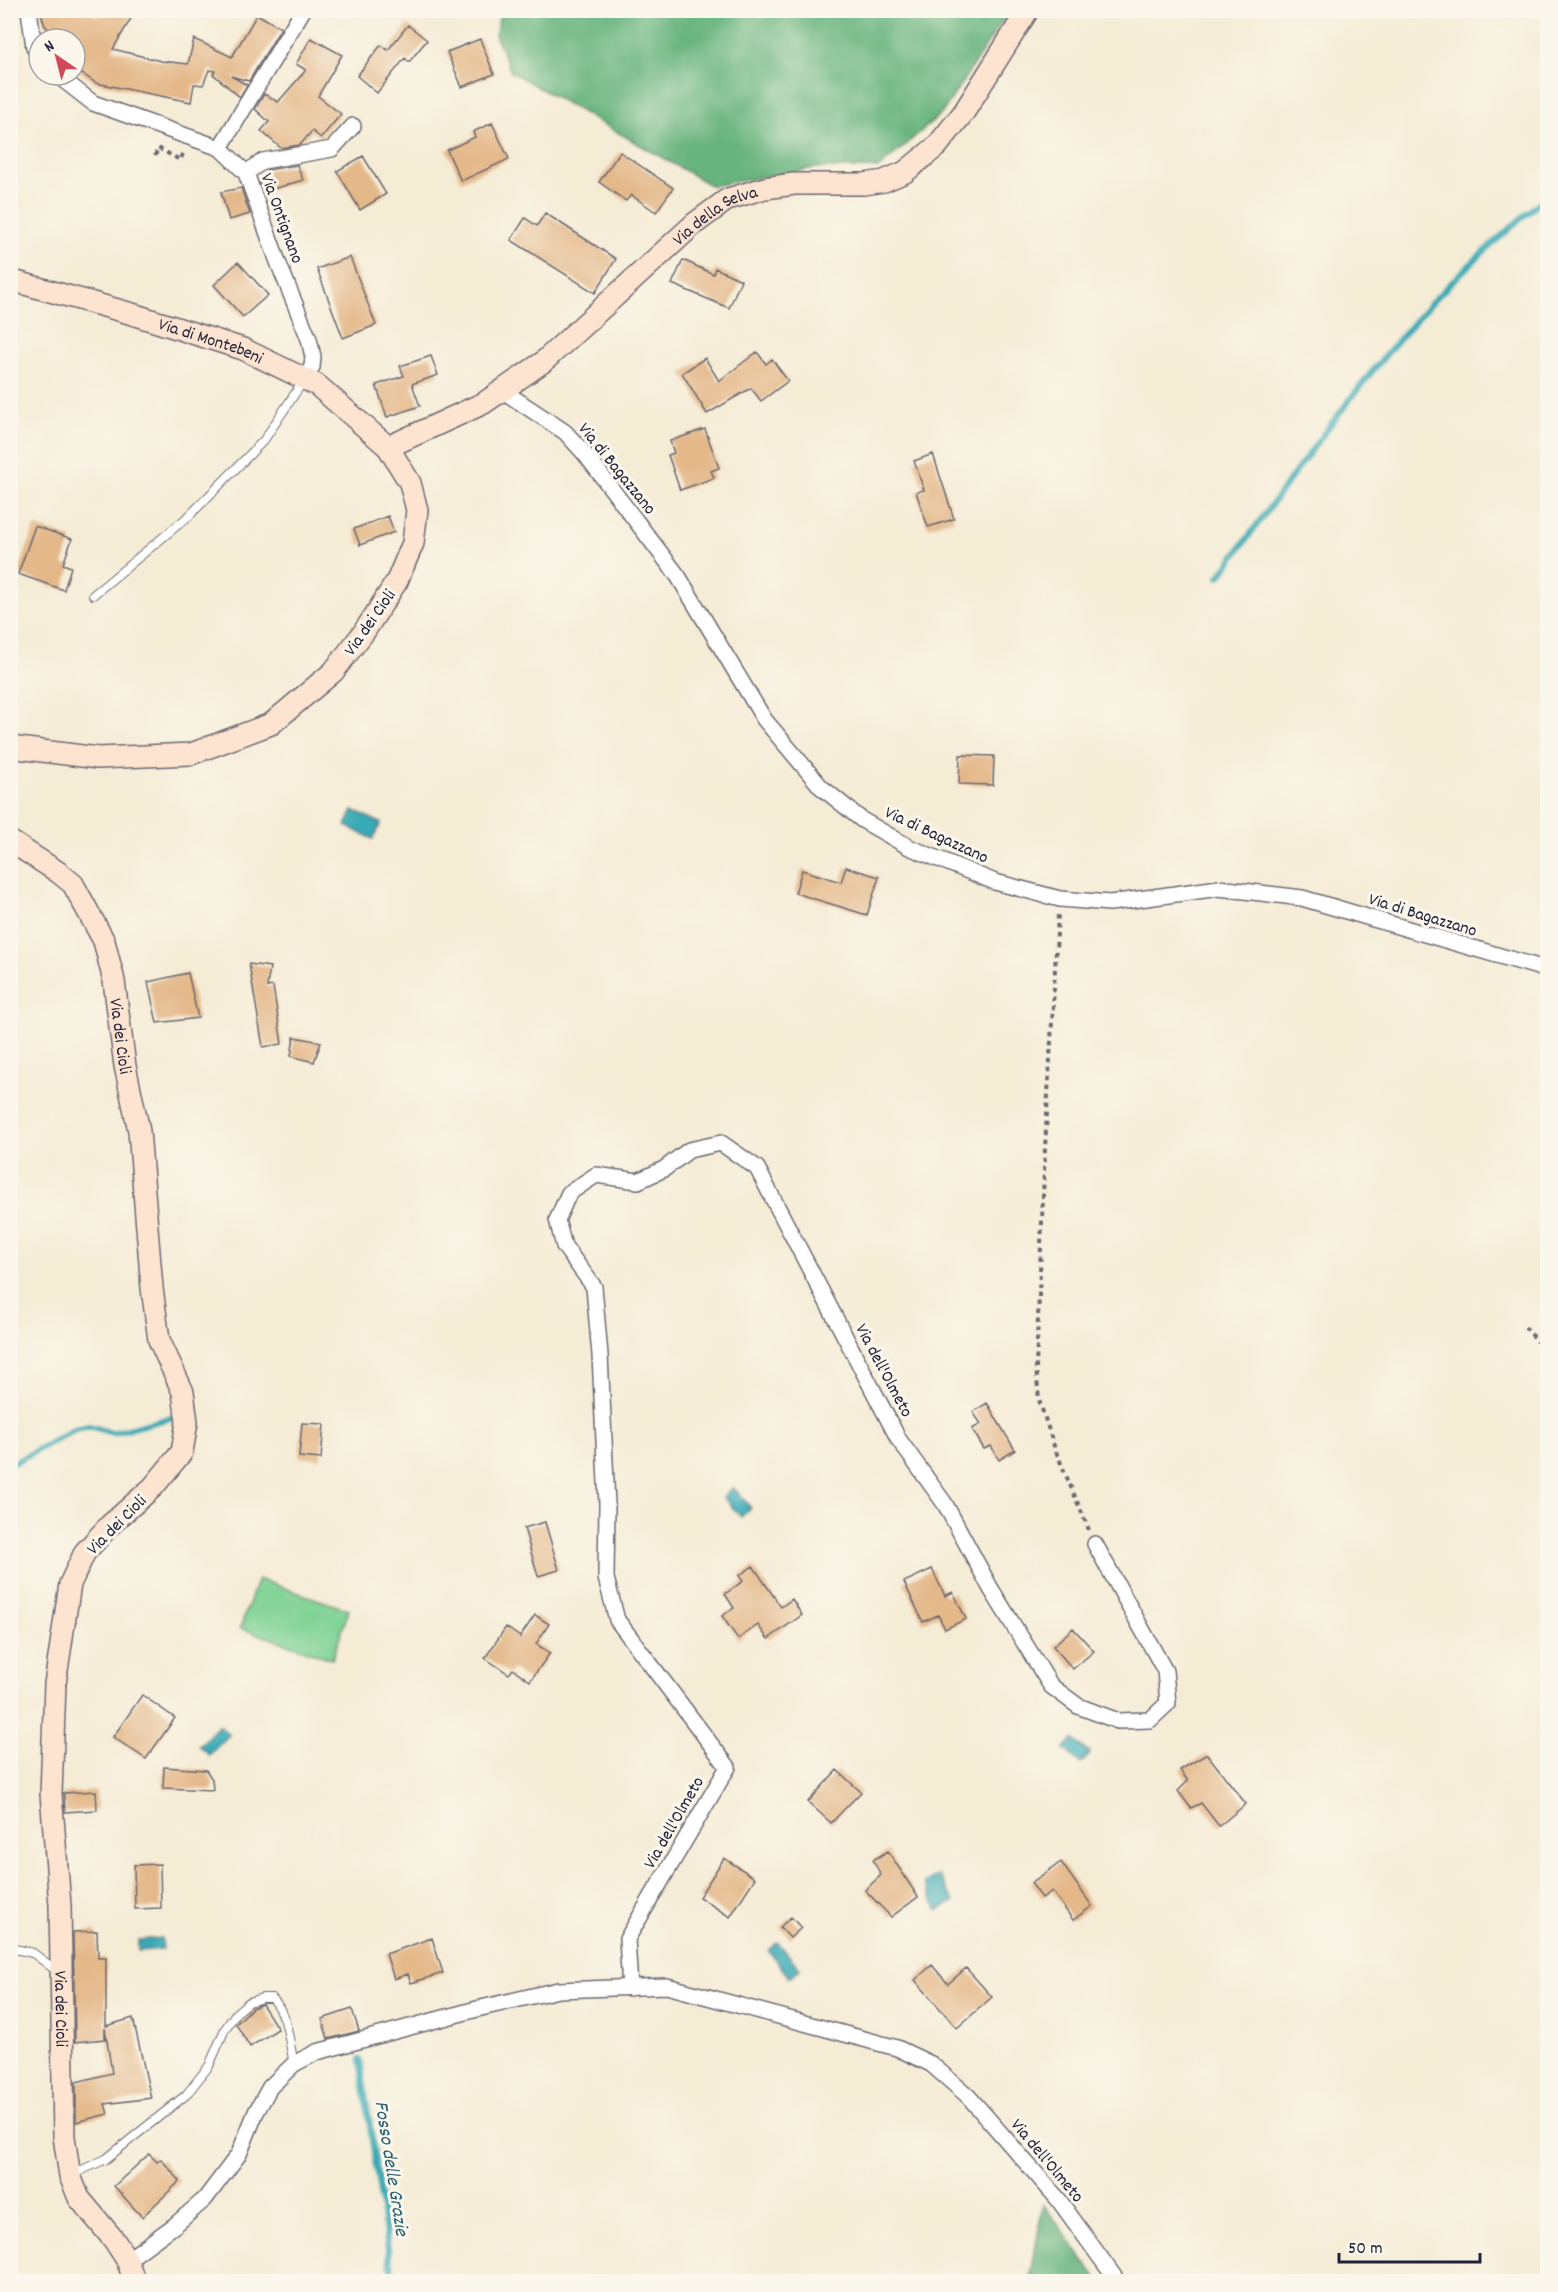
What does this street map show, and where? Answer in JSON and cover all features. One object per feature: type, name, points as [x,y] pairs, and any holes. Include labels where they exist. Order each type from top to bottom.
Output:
[{"type":"street","points":[[28,10],[31,27]]},
{"type":"street","points":[[220,148],[303,10]]},
{"type":"street","name":"Via della Selva","points":[[388,447],[463,414],[503,392],[543,362],[694,224],[728,199],[765,188],[794,184],[864,184],[884,181],[905,172],[937,146],[964,112],[1028,10]]},
{"type":"street","name":"Via Ontignano","points":[[72,87],[93,103],[220,148],[246,173],[309,339],[313,357],[312,367],[305,378]]},
{"type":"street","points":[[246,173],[263,161],[332,149],[352,126]]},
{"type":"street","name":"Via di Montebeni","points":[[10,280],[139,316],[243,349],[305,378],[324,390],[388,447]]},
{"type":"street","name":"Via di Bagazzano","points":[[503,392],[565,432],[585,454],[678,576],[764,719],[821,787],[862,820],[909,847],[995,882],[1060,899],[1110,903],[1219,888],[1302,898],[1548,970]]},
{"type":"street","name":"Via dei Cioli","points":[[10,747],[98,758],[191,753],[271,724],[333,672],[364,632],[397,581],[413,543],[417,510],[410,483],[388,447]]},
{"type":"street","name":"Via dei Cioli","points":[[10,841],[73,884],[104,941],[114,981],[125,1066],[139,1131],[152,1288],[159,1340],[183,1392],[187,1422],[182,1452],[153,1487],[110,1525],[85,1552],[70,1584],[55,1684],[51,1784],[60,1905],[64,2137],[70,2176],[79,2198],[127,2260],[135,2282]]},
{"type":"street","name":"Via dell'Olmeto","points":[[630,1988],[627,1939],[728,1767],[617,1620],[606,1578],[606,1493],[594,1287],[564,1246],[557,1220],[569,1192],[596,1175],[638,1181],[664,1169],[689,1150],[721,1143],[757,1168],[899,1440],[945,1504],[991,1588],[1051,1686],[1078,1706],[1118,1720],[1150,1720],[1168,1704],[1165,1671],[1095,1544]]},
{"type":"street","name":"Via dell'Olmeto","points":[[127,2260],[175,2225],[205,2199],[239,2154],[256,2112],[270,2087],[294,2064],[317,2052],[558,1990],[667,1986],[897,2048],[931,2064],[968,2096],[1059,2199],[1118,2282]]},
{"type":"lane","points":[[93,595],[199,507],[264,440],[305,378]]},
{"type":"lane","points":[[10,1948],[33,1953],[61,1974]]},
{"type":"lane","points":[[70,2176],[106,2159],[186,2095],[209,2066],[225,2029],[236,2013],[249,2002],[272,1998],[278,2004],[294,2064]]},
{"type":"path","points":[[1060,899],[1045,1148],[1036,1366],[1040,1400],[1055,1449],[1095,1544]]},
{"type":"path","points":[[1525,1327],[1548,1353]]},
{"type":"green space","points":[[501,10],[1009,11],[942,113],[879,168],[815,168],[712,186],[511,72],[495,35]]},
{"type":"green space","points":[[258,1579],[349,1610],[332,1659],[240,1628]]},
{"type":"green space","points":[[1043,2204],[1099,2281],[1030,2281]]},
{"type":"water","points":[[353,810],[381,823],[373,839],[346,826]]},
{"type":"water","points":[[733,1487],[751,1508],[741,1517],[723,1497]]},
{"type":"water","points":[[219,1725],[229,1735],[209,1755],[199,1746]]},
{"type":"water","points":[[1073,1739],[1090,1754],[1081,1764],[1064,1749]]},
{"type":"water","points":[[939,1875],[954,1902],[938,1910],[924,1883]]},
{"type":"water","points":[[162,1938],[163,1949],[138,1951],[138,1940]]},
{"type":"water","points":[[778,1942],[800,1969],[789,1977],[768,1950]]},
{"type":"building","points":[[40,10],[88,10],[99,18],[103,10],[136,10],[113,49],[161,61],[188,64],[194,39],[232,57],[257,14],[281,28],[249,81],[231,76],[247,85],[240,97],[213,74],[215,71],[209,70],[203,85],[194,84],[191,102],[96,83],[87,77],[87,27],[45,26]]},
{"type":"building","points":[[408,25],[427,40],[409,62],[405,58],[377,93],[357,76],[381,45],[388,50]]},
{"type":"building","points":[[311,38],[342,55],[318,96],[341,114],[321,138],[312,131],[300,145],[281,148],[261,131],[269,122],[255,109],[264,94],[278,102],[306,70],[296,64]]},
{"type":"building","points":[[480,39],[494,74],[462,87],[447,52]]},
{"type":"building","points":[[492,123],[509,159],[461,181],[447,150],[475,137],[473,132]]},
{"type":"building","points":[[620,152],[673,188],[656,212],[631,195],[626,201],[599,182]]},
{"type":"building","points":[[363,156],[386,194],[360,210],[337,171]]},
{"type":"building","points":[[297,165],[303,180],[263,192],[259,181],[268,174],[267,170]]},
{"type":"building","points":[[241,188],[250,214],[229,220],[221,192]]},
{"type":"building","points":[[545,213],[616,259],[595,293],[511,240],[525,218],[537,226]]},
{"type":"building","points":[[350,257],[376,325],[343,338],[317,269]]},
{"type":"building","points":[[683,260],[713,274],[715,268],[741,280],[729,308],[672,284]]},
{"type":"building","points":[[238,262],[268,295],[243,317],[214,285]]},
{"type":"building","points":[[757,352],[766,364],[772,359],[788,381],[761,401],[751,388],[707,414],[682,373],[705,358],[719,381]]},
{"type":"building","points":[[431,356],[438,375],[412,384],[420,406],[387,417],[376,385],[404,376],[400,366]]},
{"type":"building","points":[[705,429],[719,468],[711,471],[714,478],[680,490],[668,455],[674,453],[670,441]]},
{"type":"building","points":[[933,454],[954,519],[928,527],[916,492],[924,490],[914,461]]},
{"type":"building","points":[[388,516],[394,532],[360,545],[354,529]]},
{"type":"building","points":[[35,526],[72,539],[63,564],[71,567],[64,590],[18,574]]},
{"type":"building","points":[[960,755],[994,756],[993,785],[959,784]]},
{"type":"building","points":[[846,867],[879,877],[867,915],[795,893],[802,870],[841,882]]},
{"type":"building","points":[[249,964],[270,967],[267,987],[273,986],[282,1044],[263,1047]]},
{"type":"building","points":[[188,973],[198,1018],[157,1023],[148,982]]},
{"type":"building","points":[[294,1037],[321,1042],[314,1062],[291,1056]]},
{"type":"building","points":[[987,1403],[1015,1450],[999,1460],[991,1446],[984,1449],[972,1429],[981,1424],[973,1412]]},
{"type":"building","points":[[302,1423],[324,1424],[321,1459],[299,1457]]},
{"type":"building","points":[[545,1522],[559,1570],[538,1576],[524,1528]]},
{"type":"building","points":[[753,1566],[781,1607],[792,1599],[802,1615],[768,1639],[758,1625],[738,1639],[722,1616],[734,1608],[725,1594],[743,1581],[739,1576]]},
{"type":"building","points":[[932,1569],[945,1596],[953,1592],[966,1619],[945,1629],[938,1615],[923,1622],[904,1582]]},
{"type":"building","points":[[535,1615],[549,1624],[536,1644],[550,1653],[530,1681],[513,1669],[509,1674],[485,1658],[506,1627],[520,1637]]},
{"type":"building","points":[[1073,1628],[1094,1651],[1073,1669],[1053,1646]]},
{"type":"building","points":[[142,1695],[175,1718],[146,1759],[113,1737]]},
{"type":"building","points":[[1207,1754],[1246,1804],[1219,1826],[1201,1803],[1191,1808],[1178,1791],[1188,1781],[1180,1770]]},
{"type":"building","points":[[164,1767],[206,1770],[212,1779],[213,1790],[163,1788]]},
{"type":"building","points":[[837,1770],[861,1792],[831,1823],[808,1802]]},
{"type":"building","points":[[96,1791],[97,1810],[65,1812],[64,1793]]},
{"type":"building","points":[[888,1851],[918,1897],[891,1917],[865,1890],[881,1875],[873,1860]]},
{"type":"building","points":[[724,1858],[755,1878],[730,1917],[699,1897]]},
{"type":"building","points":[[1061,1862],[1092,1906],[1073,1920],[1052,1891],[1042,1898],[1031,1883]]},
{"type":"building","points":[[160,1864],[161,1908],[135,1909],[134,1865]]},
{"type":"building","points":[[791,1917],[801,1928],[790,1938],[780,1927]]},
{"type":"building","points":[[97,1931],[98,1958],[106,1958],[106,2026],[133,2018],[151,2098],[105,2104],[108,2114],[76,2122],[76,2082],[112,2073],[105,2028],[105,2039],[75,2042],[73,1932]]},
{"type":"building","points":[[432,1938],[443,1973],[411,1983],[408,1974],[394,1979],[386,1954]]},
{"type":"building","points":[[932,1965],[948,1984],[966,1968],[992,1997],[957,2028],[915,1980]]},
{"type":"building","points":[[262,2004],[278,2029],[250,2047],[236,2024],[252,2008]]},
{"type":"building","points":[[352,2009],[359,2031],[328,2039],[322,2019]]},
{"type":"building","points":[[149,2154],[157,2162],[161,2159],[180,2181],[142,2217],[114,2186]]},
{"type":"waterway","points":[[1219,577],[1318,441],[1397,342],[1454,280],[1548,195]]},
{"type":"waterway","points":[[10,1465],[75,1429],[90,1426],[112,1433],[178,1416]]},
{"type":"waterway","name":"Fosso delle Grazie","points":[[360,2059],[393,2282]]}]
